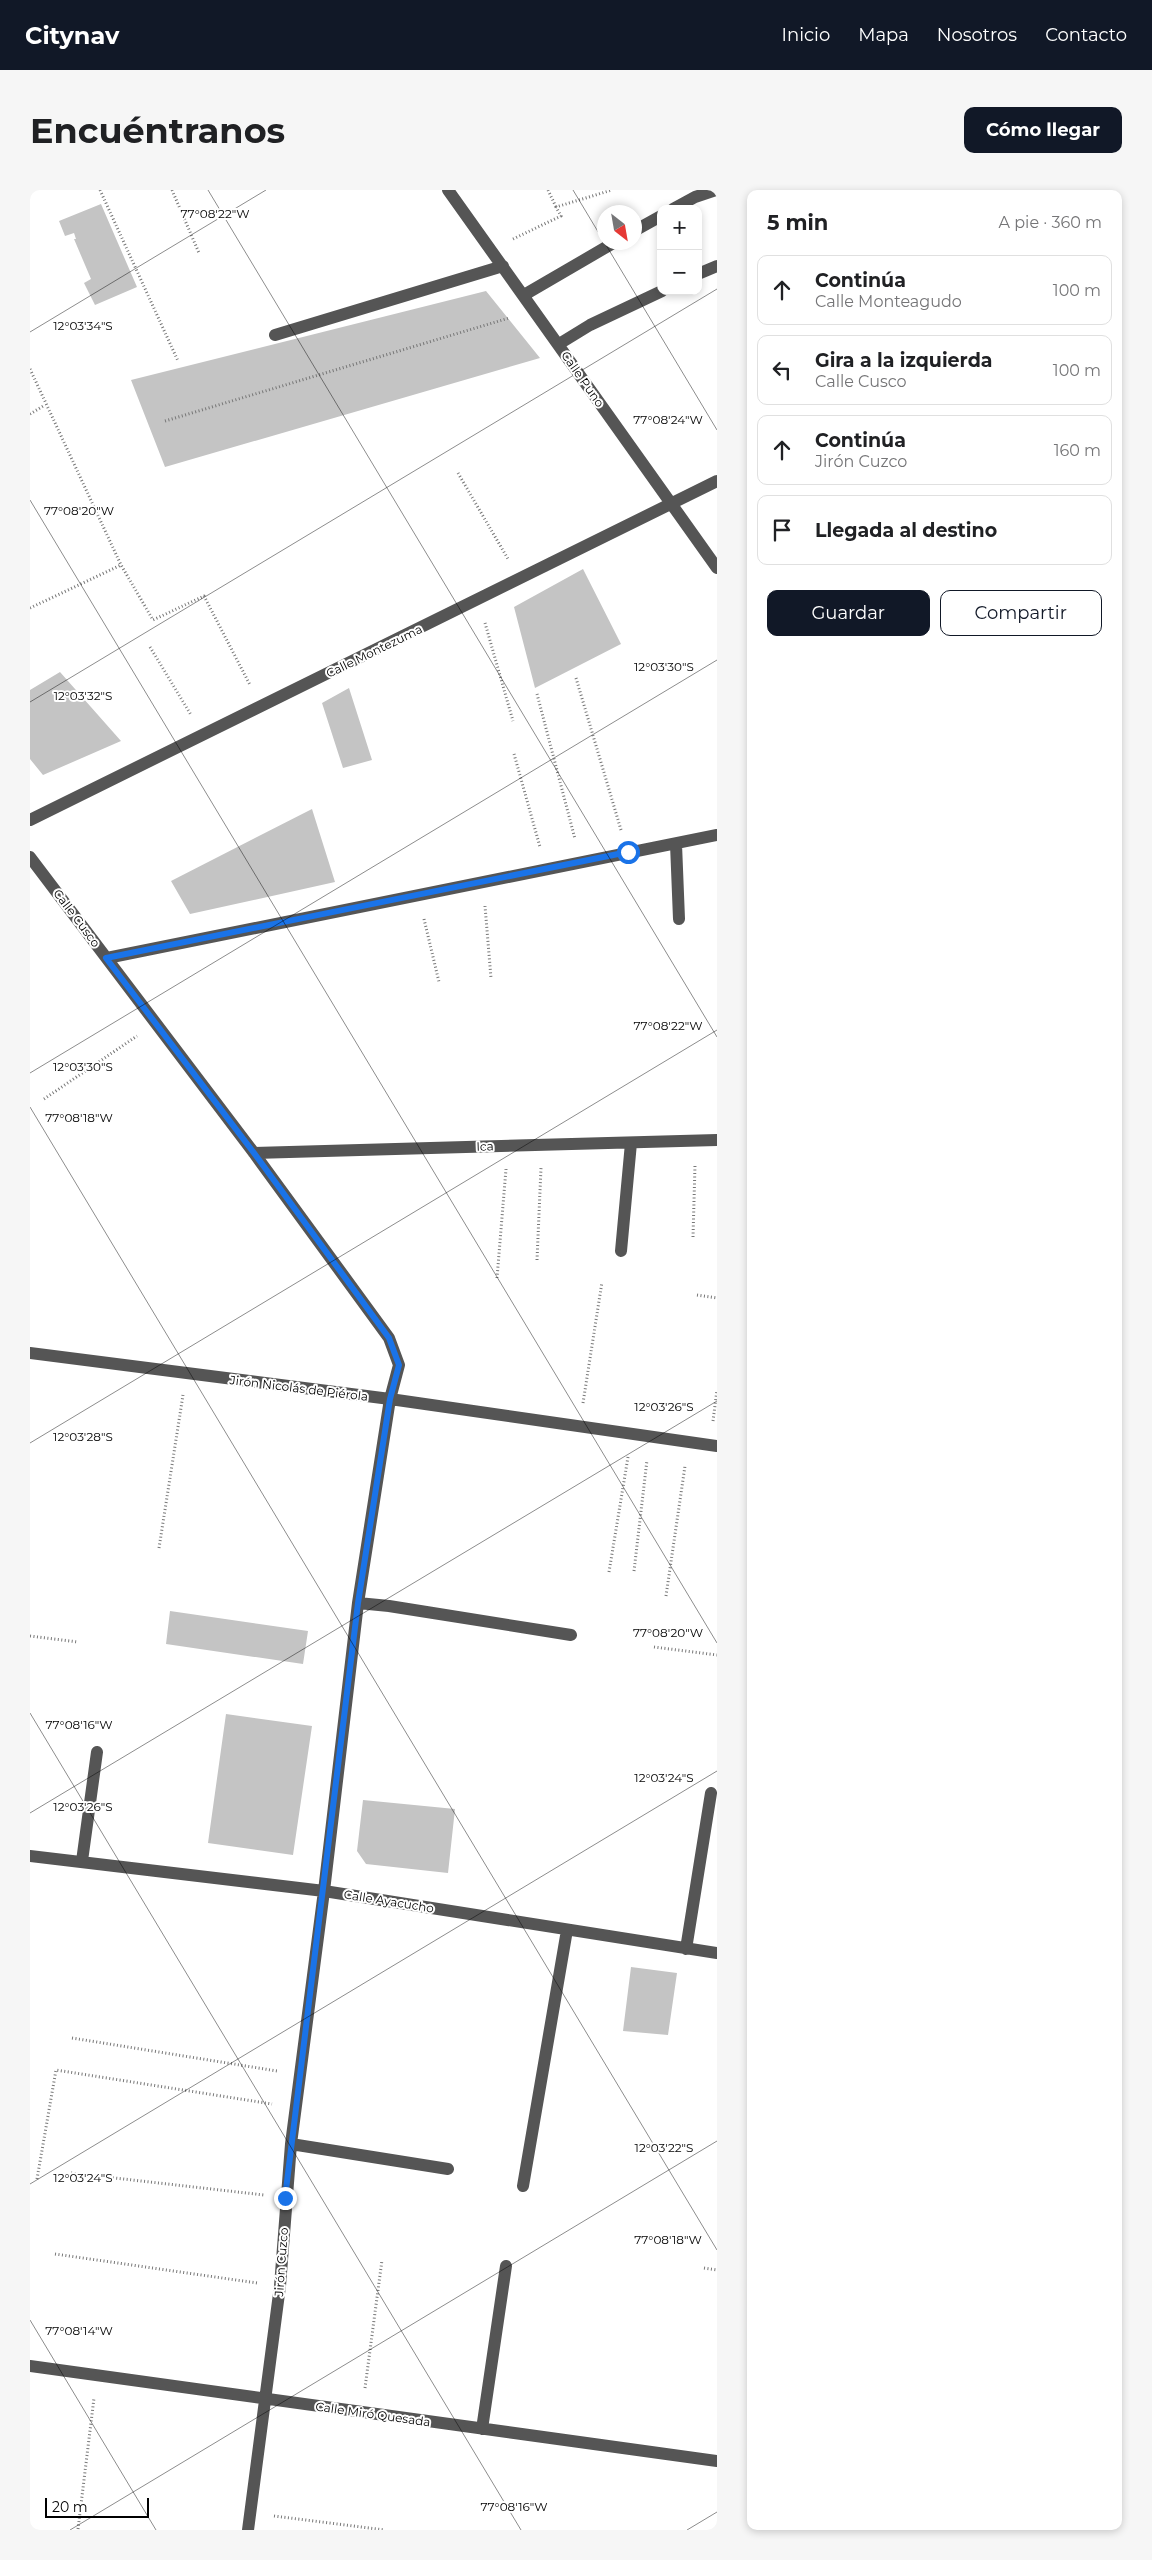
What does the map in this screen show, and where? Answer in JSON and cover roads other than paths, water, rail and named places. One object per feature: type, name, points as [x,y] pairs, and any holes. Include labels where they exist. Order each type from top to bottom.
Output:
[{"type":"street","name":"Calle Puno","points":[[448,190],[717,568]]},
{"type":"street","points":[[680,205],[695,197],[716,190]]},
{"type":"street","points":[[642,227],[657,218]]},
{"type":"street","points":[[524,295],[601,250]]},
{"type":"street","points":[[275,335],[503,266]]},
{"type":"street","points":[[702,272],[717,266]]},
{"type":"street","points":[[559,344],[590,325],[657,293]]},
{"type":"street","name":"Calle Montezuma","points":[[30,820],[717,481]]},
{"type":"street","points":[[106,958],[717,835]]},
{"type":"street","points":[[676,844],[679,919]]},
{"type":"street","name":"Calle Cusco","points":[[30,857],[254,1153],[389,1338],[399,1365],[390,1399]]},
{"type":"street","name":"Ica","points":[[254,1153],[717,1140]]},
{"type":"street","points":[[621,1251],[631,1143]]},
{"type":"street","name":"Jirón Nicolás de Piérola","points":[[30,1353],[390,1399],[714,1446]]},
{"type":"street","name":"Jirón Cuzco","points":[[248,2530],[280,2286],[285,2198],[291,2144],[324,1891],[358,1603],[390,1399]]},
{"type":"street","points":[[358,1603],[389,1606],[571,1636]]},
{"type":"street","points":[[82,1861],[97,1752]]},
{"type":"street","points":[[686,1948],[711,1792]]},
{"type":"street","name":"Calle Ayacucho","points":[[30,1856],[324,1891],[717,1953]]},
{"type":"street","points":[[523,2186],[567,1930]]},
{"type":"street","points":[[291,2144],[448,2169]]},
{"type":"street","points":[[482,2429],[506,2266]]},
{"type":"street","name":"Calle Miró Quesada","points":[[30,2366],[717,2461]]}]
